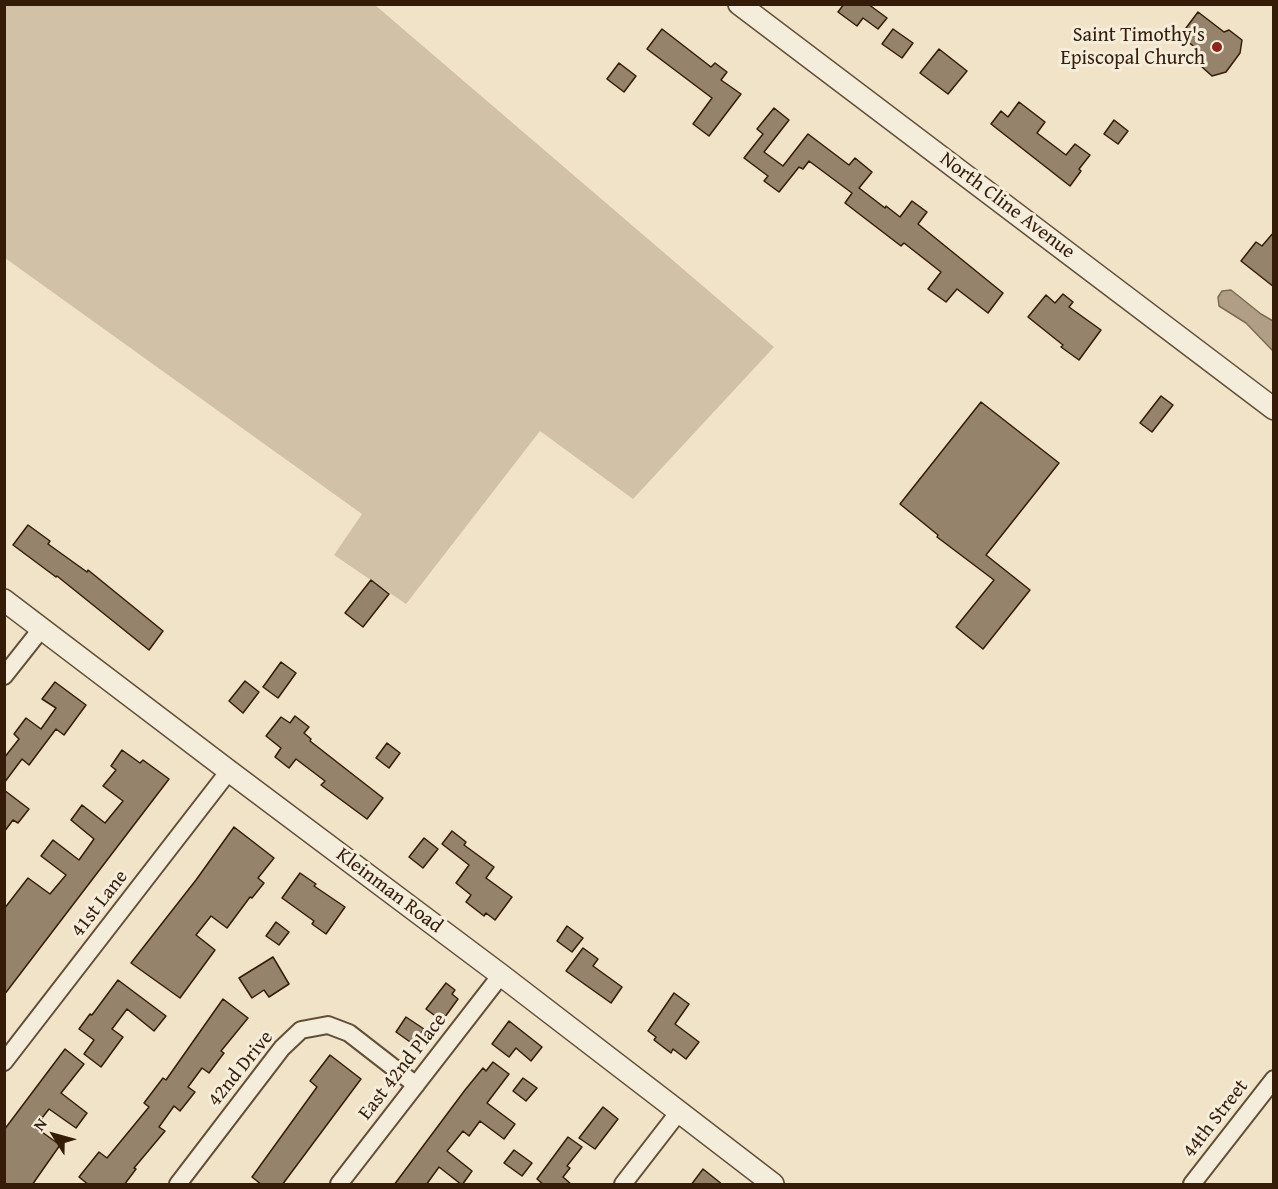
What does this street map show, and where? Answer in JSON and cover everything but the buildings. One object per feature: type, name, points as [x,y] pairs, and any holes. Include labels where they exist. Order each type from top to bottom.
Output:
[{"type":"street","name":"North Cline Avenue","points":[[739,4],[1274,409]]},
{"type":"street","name":"Kleinman Road","points":[[4,600],[501,975],[772,1185]]},
{"type":"street","points":[[4,676],[42,628]]},
{"type":"street","name":"41st Lane","points":[[4,1062],[229,771]]},
{"type":"street","name":"East 42nd Place","points":[[339,1185],[501,975]]},
{"type":"street","name":"42nd Drive","points":[[178,1185],[282,1048],[302,1030],[328,1025],[350,1033],[416,1085]]},
{"type":"street","name":"44th Street","points":[[1192,1185],[1274,1078]]},
{"type":"street","points":[[623,1185],[678,1113]]},
{"type":"shaded area","points":[[5,5],[375,5],[774,347],[633,499],[540,431],[406,604],[334,555],[362,514],[5,258]]},
{"type":"shaded area","points":[[1231,290],[1273,321],[1273,351],[1246,323],[1219,306],[1218,297],[1222,291]]},
{"type":"place","name":"Saint Timothy's Episcopal Church","points":[[1217,47]]}]
